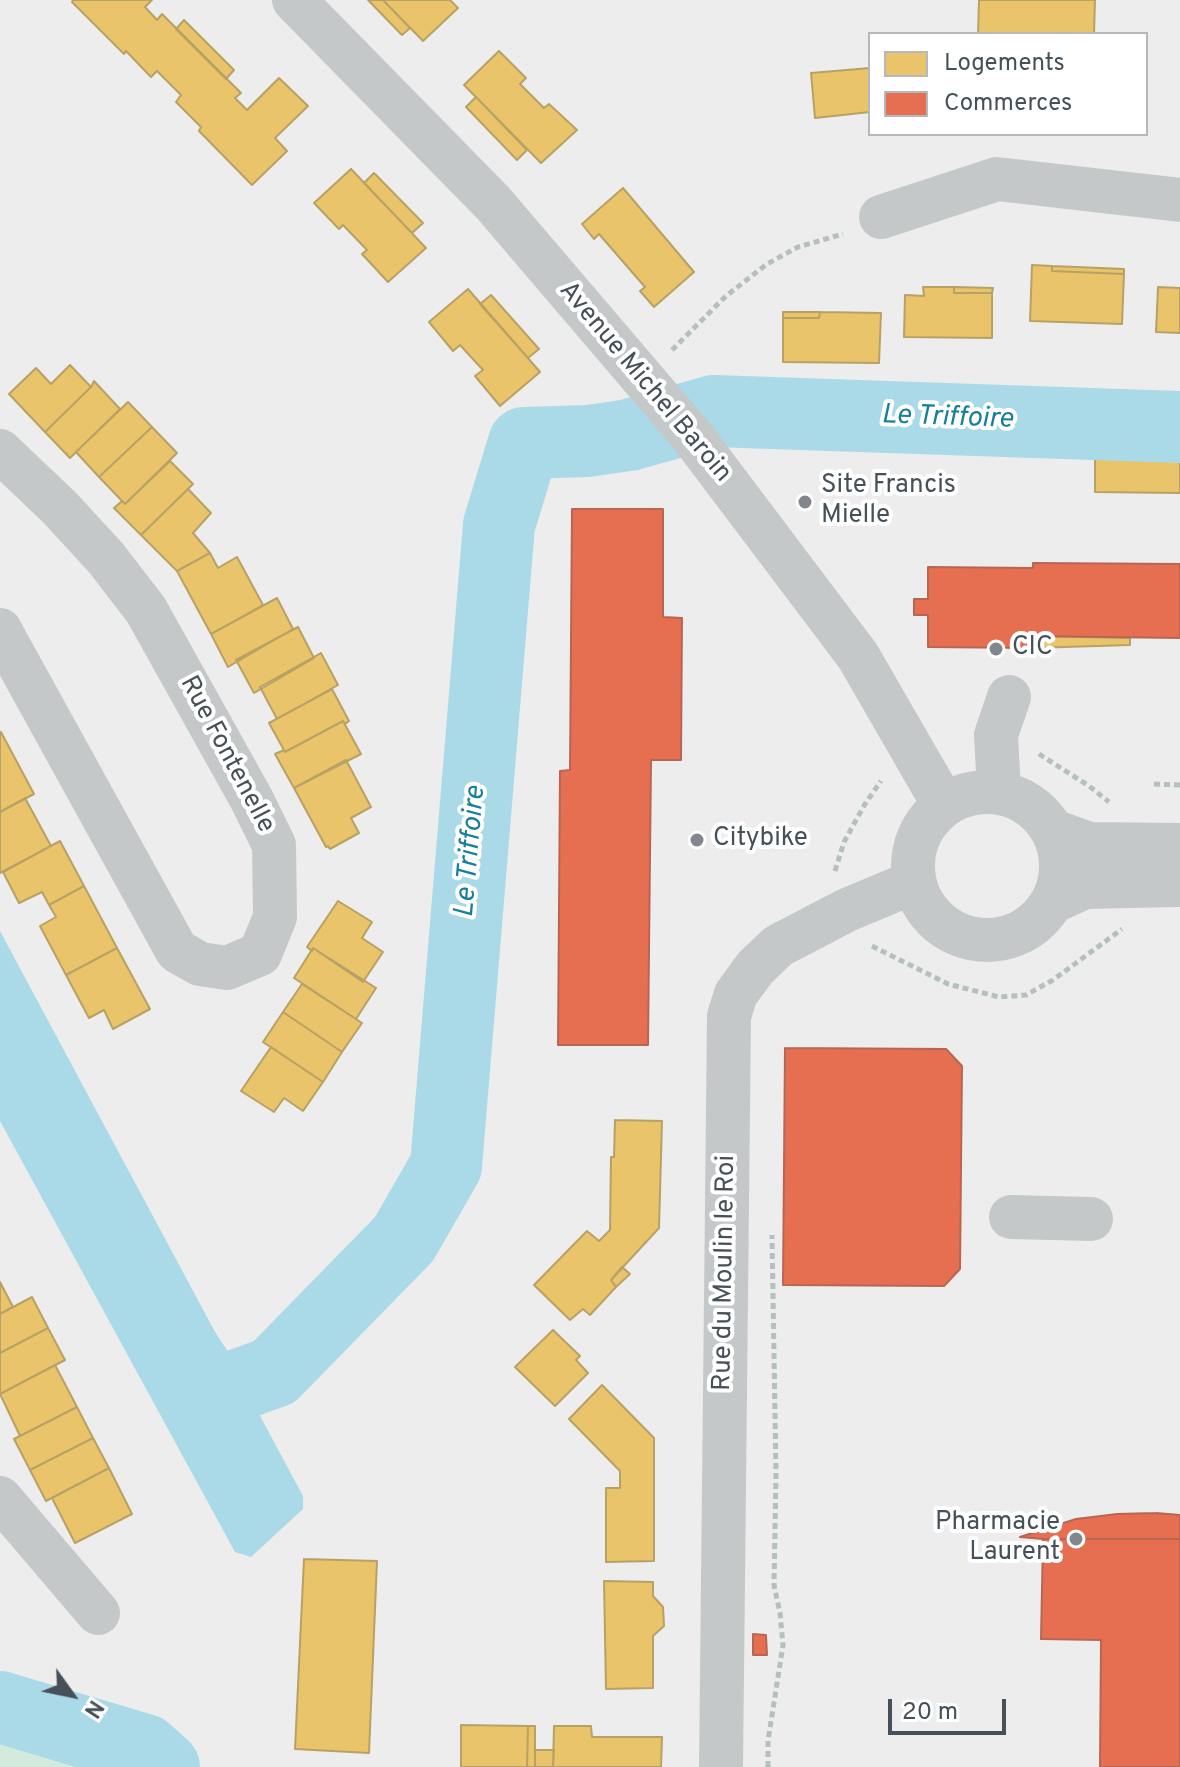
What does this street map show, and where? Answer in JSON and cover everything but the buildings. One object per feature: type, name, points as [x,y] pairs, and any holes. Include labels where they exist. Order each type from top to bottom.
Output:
[{"type":"street","name":"Avenue Michel Baroin","points":[[294,0],[493,203],[692,436],[858,656],[944,805]]},
{"type":"street","points":[[881,217],[997,179],[1180,200]]},
{"type":"street","name":"Rue Fontenelle","points":[[0,451],[60,508],[106,558],[146,610],[252,800],[274,845],[275,917],[260,954],[227,968],[200,964],[177,951],[0,630]]},
{"type":"street","points":[[999,792],[996,735],[1009,697]]},
{"type":"street","points":[[1052,902],[1061,879],[1060,852],[1053,831],[1033,807],[999,792],[967,794],[944,805],[923,827],[913,857],[914,882],[921,902],[943,927],[967,938],[998,940],[1024,931],[1052,902],[1085,887],[1180,885]]},
{"type":"street","points":[[1053,831],[1089,844],[1180,845]]},
{"type":"street","name":"Rue du Moulin le Roi","points":[[721,1767],[729,1016],[736,994],[755,968],[778,946],[847,910],[914,882]]},
{"type":"street","points":[[1011,1217],[1091,1219]]},
{"type":"street","points":[[0,1498],[98,1613]]},
{"type":"path","points":[[647,384],[726,296],[767,264],[798,247],[837,237],[881,217]]},
{"type":"path","points":[[1154,784],[1180,785]]},
{"type":"path","points":[[861,942],[948,984],[999,997],[1026,995],[1053,980],[1124,927]]},
{"type":"path","points":[[768,1767],[768,1741],[783,1645],[774,1585],[776,1458],[772,1233]]},
{"type":"green space","points":[[0,1732],[113,1763],[118,1767],[0,1767]]},
{"type":"water","points":[[0,931],[303,1496],[303,1509],[251,1557],[235,1552],[0,1121]]},
{"type":"waterway","name":"Le Triffoire","points":[[175,1337],[213,1394],[274,1372],[404,1239],[446,1166],[499,525],[524,443],[588,441],[629,435],[714,411],[1180,427]]},
{"type":"waterway","points":[[0,1707],[145,1750],[164,1767]]},
{"type":"place","name":"Site Francis Mielle","points":[[805,502]]},
{"type":"place","name":"CIC","points":[[996,649]]},
{"type":"place","name":"Citybike","points":[[697,840]]},
{"type":"place","name":"Pharmacie Laurent","points":[[1076,1539]]}]
